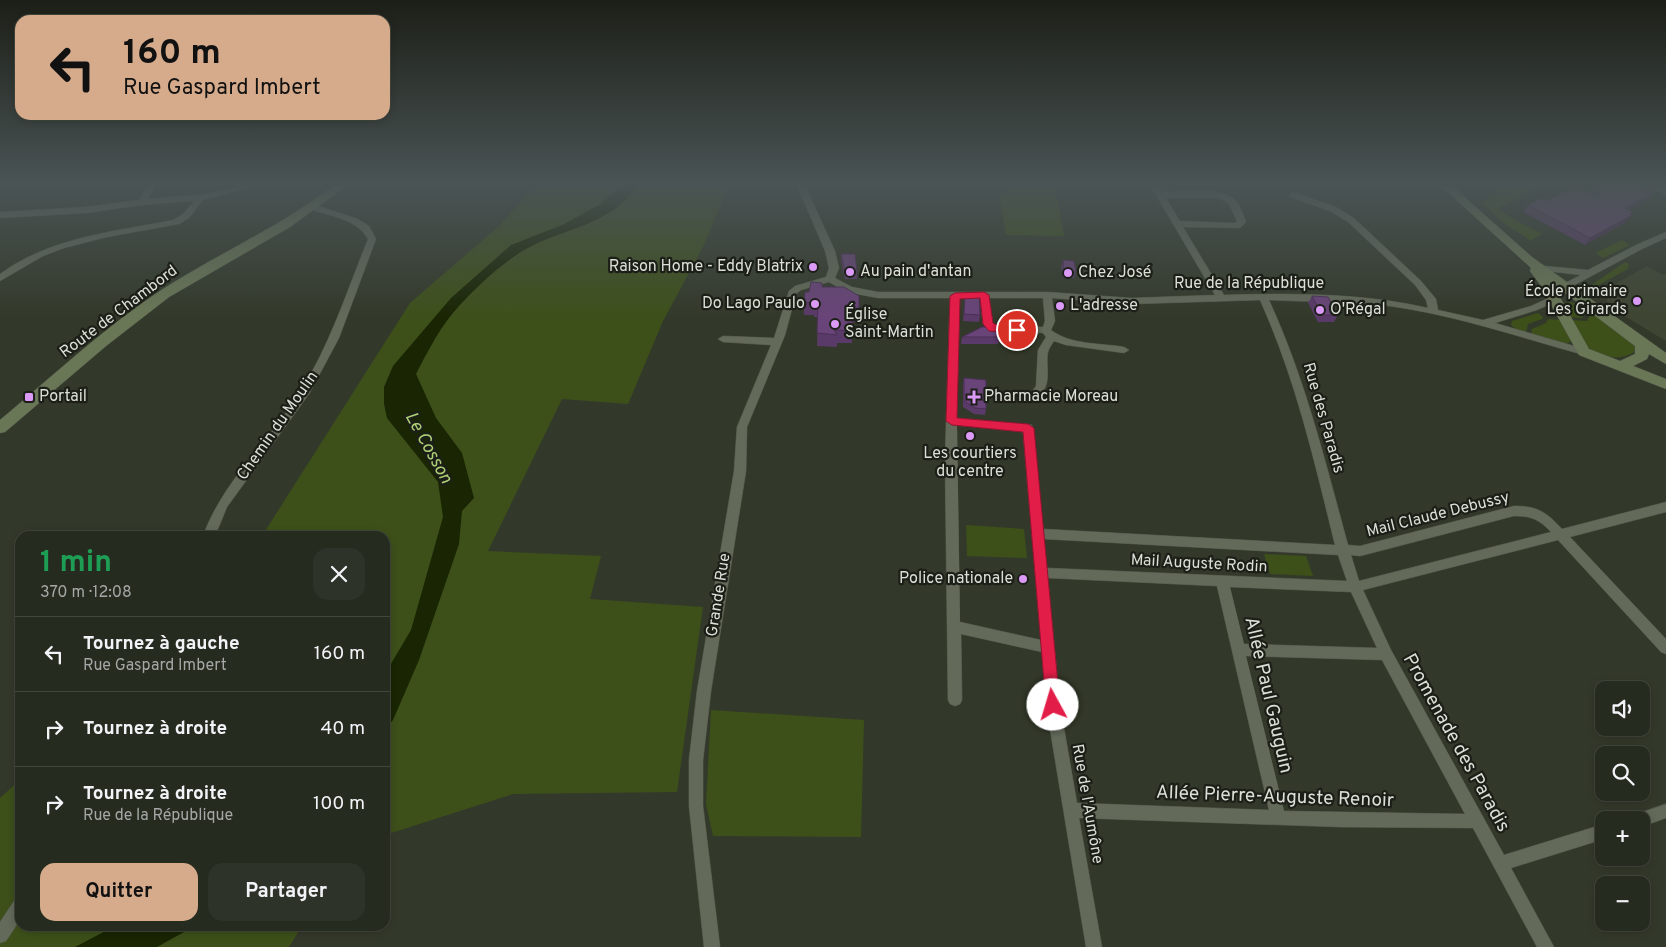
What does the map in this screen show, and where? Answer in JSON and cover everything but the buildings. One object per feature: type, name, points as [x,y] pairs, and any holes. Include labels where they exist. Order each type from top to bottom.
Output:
[{"type":"street","points":[[0,278],[30,258],[70,243],[140,229]]},
{"type":"street","name":"Route de Chambord","points":[[0,428],[81,360],[165,294],[202,271],[278,229]]},
{"type":"street","name":"Chemin du Moulin","points":[[211,531],[222,505],[304,394],[334,338],[372,239],[367,229]]},
{"type":"street","points":[[821,229],[830,251],[834,268],[830,279]]},
{"type":"street","points":[[1181,229],[1221,298]]},
{"type":"street","points":[[1361,229],[1418,283],[1431,299],[1434,312]]},
{"type":"street","points":[[1494,229],[1532,264],[1642,344],[1666,359]]},
{"type":"street","points":[[1554,299],[1564,287],[1639,247],[1666,235]]},
{"type":"street","points":[[1532,264],[1589,273]]},
{"type":"street","points":[[1532,264],[1544,281],[1584,352],[1666,384]]},
{"type":"street","name":"Rue de la République","points":[[830,279],[849,290],[878,295],[1048,295],[1131,300],[1263,297],[1354,299],[1406,306],[1484,323],[1584,352]]},
{"type":"street","name":"Grande Rue","points":[[712,947],[696,806],[696,760],[704,691],[740,471],[742,427],[777,342],[792,293],[798,288],[830,279]]},
{"type":"street","points":[[1580,280],[1580,290],[1584,301]]},
{"type":"street","points":[[984,295],[988,324],[992,328],[1049,333],[1066,342],[1124,350]]},
{"type":"street","points":[[1038,390],[1041,387],[1043,350],[1049,333],[1048,295]]},
{"type":"street","points":[[955,296],[952,421],[955,700]]},
{"type":"street","name":"Rue des Paradis","points":[[1263,297],[1282,339],[1305,406],[1343,551]]},
{"type":"street","points":[[1484,323],[1518,314],[1554,299],[1584,301]]},
{"type":"street","points":[[723,339],[777,342]]},
{"type":"street","points":[[1622,366],[1642,356],[1642,344]]},
{"type":"street","name":"Rue de l'Aumône","points":[[952,421],[1028,428],[1053,705],[1094,947]]},
{"type":"street","points":[[1355,587],[1666,507]]},
{"type":"street","name":"Mail Claude Debussy","points":[[1343,551],[1360,551],[1514,511],[1538,513],[1546,518],[1666,648]]},
{"type":"street","name":"Mail Auguste Rodin","points":[[1037,534],[1343,551]]},
{"type":"street","name":"Promenade des Paradis","points":[[1343,551],[1355,587],[1386,654],[1546,947]]},
{"type":"street","name":"Mail Auguste Rodin","points":[[1041,573],[1355,587]]},
{"type":"street","name":"Allée Paul Gauguin","points":[[1222,581],[1278,817]]},
{"type":"street","points":[[954,625],[966,630],[1047,647]]},
{"type":"street","points":[[1238,650],[1386,654]]},
{"type":"street","name":"Allée Pierre-Auguste Renoir","points":[[1071,810],[1477,821]]},
{"type":"street","points":[[1650,816],[1666,811]]},
{"type":"street","points":[[1501,864],[1595,834]]},
{"type":"street","points":[[0,935],[15,914]]},
{"type":"shaded area","points":[[495,229],[710,229],[703,247],[663,321],[628,404],[562,399],[488,551],[601,556],[590,599],[703,607],[677,792],[513,794],[390,833],[390,531],[265,531],[410,303]]},
{"type":"shaded area","points":[[1005,229],[1063,229],[1064,236],[1006,235]]},
{"type":"shaded area","points":[[1513,229],[1533,229],[1542,234],[1531,241]]},
{"type":"shaded area","points":[[1622,240],[1630,245],[1603,258],[1595,253]]},
{"type":"shaded area","points":[[1625,262],[1629,264],[1628,269],[1593,288],[1590,286]]},
{"type":"shaded area","name":"École primaire Les Girards","points":[[1647,266],[1663,275],[1666,273],[1666,341],[1608,306],[1606,296],[1608,288]]},
{"type":"shaded area","points":[[1564,303],[1581,304],[1591,312],[1586,312],[1582,318],[1570,317],[1563,306]]},
{"type":"shaded area","points":[[1538,313],[1543,317],[1542,319],[1528,324],[1526,332],[1516,329],[1511,325],[1512,321]]},
{"type":"shaded area","points":[[1590,315],[1603,318],[1621,331],[1635,347],[1634,352],[1621,357],[1614,357],[1600,354],[1588,347],[1581,339],[1571,320],[1587,321]]},
{"type":"shaded area","points":[[1548,319],[1560,320],[1572,341],[1566,344],[1531,334],[1532,329],[1546,323]]},
{"type":"shaded area","points":[[966,525],[1024,529],[1027,558],[967,556]]},
{"type":"shaded area","points":[[1264,554],[1306,556],[1313,576],[1270,574]]},
{"type":"shaded area","points":[[711,710],[864,720],[861,837],[713,836],[706,804]]},
{"type":"shaded area","points":[[15,784],[15,931],[299,931],[289,947],[0,947],[0,798]]},
{"type":"water","name":"Le Cosson","points":[[551,229],[573,229],[526,249],[482,282],[446,321],[416,374],[436,418],[462,453],[474,498],[462,511],[459,544],[419,660],[390,724],[390,666],[411,630],[443,517],[438,482],[387,418],[384,404],[384,387],[393,366],[451,298],[511,245]]},
{"type":"water","points":[[105,931],[186,931],[157,947],[75,947]]},
{"type":"place","name":"Raison Home - Eddy Blatrix","points":[[813,267]]},
{"type":"place","name":"Au pain d'antan","points":[[850,272]]},
{"type":"place","name":"Chez José","points":[[1068,273]]},
{"type":"place","name":"École primaire Les Girards","points":[[1637,301]]},
{"type":"place","name":"Do Lago Paulo","points":[[815,304]]},
{"type":"place","name":"L'adresse","points":[[1060,306]]},
{"type":"place","name":"O'Régal","points":[[1320,310]]},
{"type":"place","name":"Église Saint-Martin","points":[[835,324]]},
{"type":"place","name":"Portail","points":[[29,397]]},
{"type":"place","name":"Pharmacie Moreau","points":[[974,397]]},
{"type":"place","name":"Les courtiers du centre","points":[[970,436]]},
{"type":"place","name":"Police nationale","points":[[1023,579]]},
{"type":"route","points":[[1017,330],[999,330],[992,328],[988,324],[984,295],[955,296],[952,421],[1028,428],[1053,705]]}]
